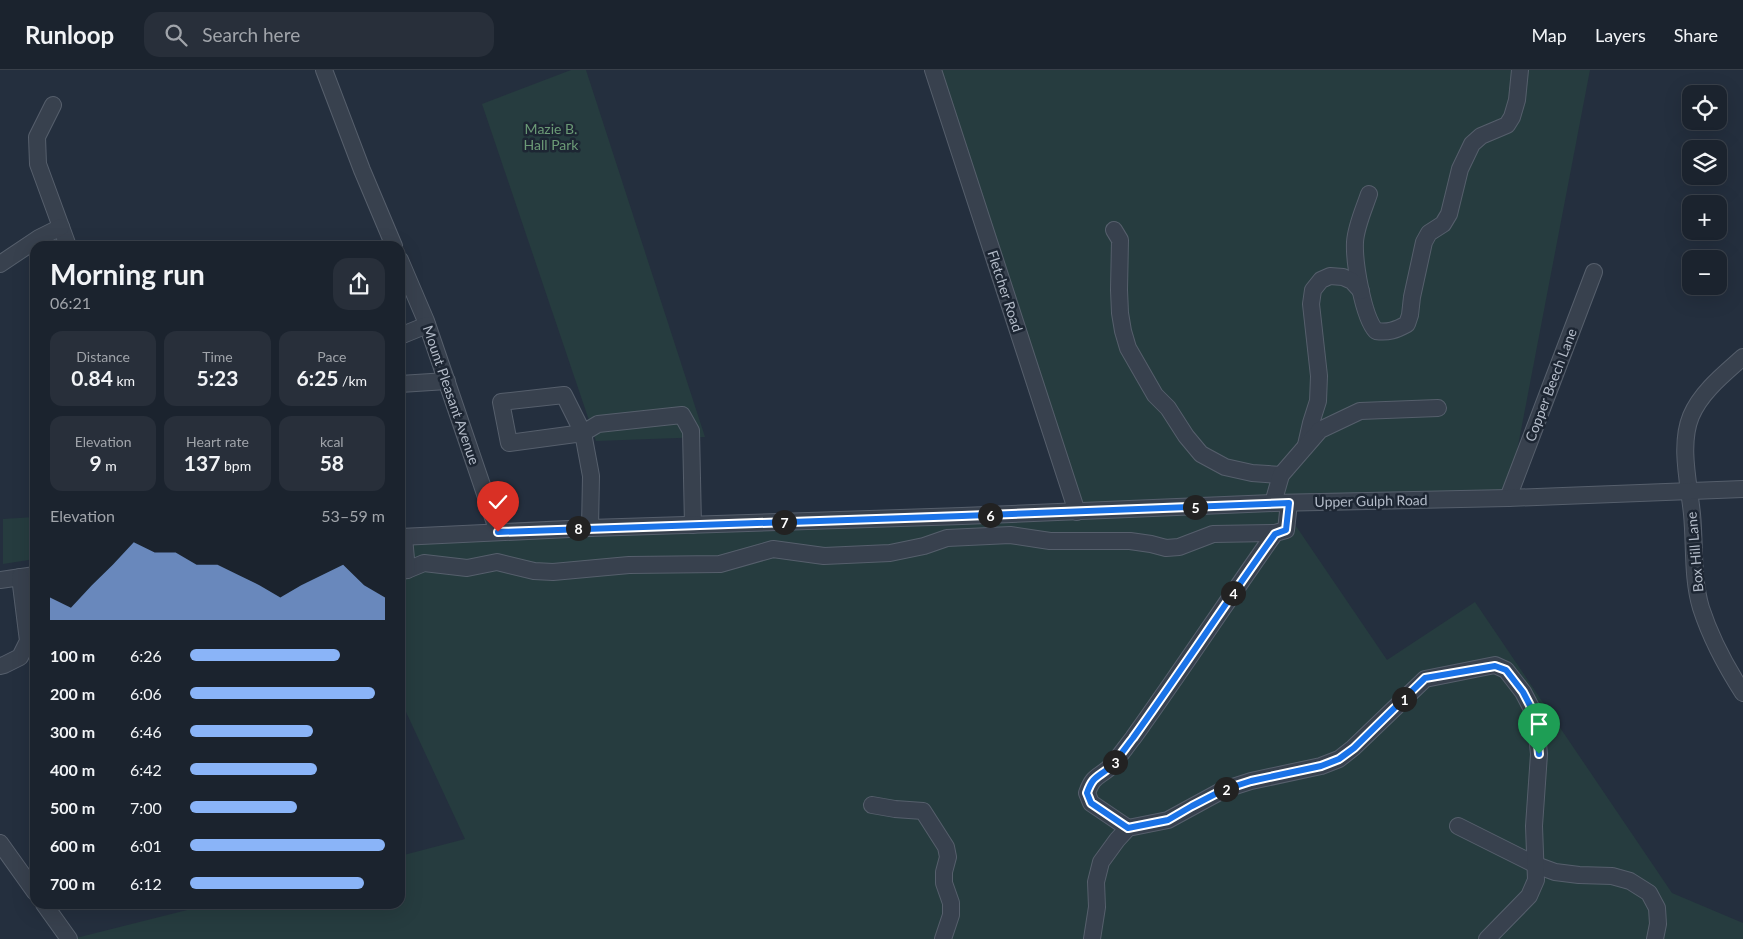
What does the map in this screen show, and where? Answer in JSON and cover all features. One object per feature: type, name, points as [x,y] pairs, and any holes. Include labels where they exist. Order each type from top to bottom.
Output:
[{"type":"street","points":[[324,70],[362,170],[392,241]]},
{"type":"street","name":"Fletcher Road","points":[[933,70],[1077,512]]},
{"type":"street","points":[[1369,194],[1355,244],[1366,314],[1370,325],[1376,331],[1385,332],[1397,330],[1407,324],[1424,242],[1429,233],[1444,224],[1449,214],[1460,169],[1472,144],[1481,136],[1507,125],[1512,117],[1517,100],[1520,70]]},
{"type":"street","points":[[53,105],[37,138],[38,164],[66,241]]},
{"type":"street","points":[[34,241],[61,226]]},
{"type":"street","points":[[1114,230],[1120,240],[1119,290],[1123,331],[1128,348],[1155,395],[1168,408],[1186,436],[1202,454],[1225,468],[1252,473],[1281,475]]},
{"type":"street","points":[[0,264],[30,244]]},
{"type":"street","name":"Mount Pleasant Avenue","points":[[405,272],[427,325],[498,532]]},
{"type":"street","name":"Copper Beech Lane","points":[[1508,498],[1594,272]]},
{"type":"street","points":[[1306,445],[1318,401],[1319,376],[1311,304],[1313,290],[1321,280],[1330,276],[1343,277],[1352,281],[1361,291]]},
{"type":"street","points":[[405,334],[427,325]]},
{"type":"street","points":[[1690,491],[1686,465],[1687,432],[1690,418],[1697,403],[1706,392],[1743,356]]},
{"type":"street","points":[[405,384],[447,381]]},
{"type":"street","points":[[590,528],[591,476],[583,433],[564,395],[501,402],[509,443],[583,433],[598,424],[682,415],[691,431],[693,525]]},
{"type":"street","points":[[405,570],[424,563],[467,568],[497,562],[534,571],[553,572],[629,565],[720,564],[774,550],[824,556],[890,553],[924,546],[947,538],[1001,536],[1050,541],[1130,541],[1166,548],[1179,547],[1213,534],[1275,534],[1286,530],[1281,503],[1281,475],[1320,430],[1360,411],[1438,408]]},
{"type":"street","name":"Upper Gulph Road","points":[[405,537],[590,528],[1077,512],[1281,503],[1508,498],[1743,489]]},
{"type":"street","name":"Box Hill Lane","points":[[1690,491],[1696,589],[1700,606],[1710,635],[1722,660],[1743,693]]},
{"type":"street","points":[[1128,828],[1091,803],[1087,793],[1092,780],[1109,768],[1119,757],[1275,534]]},
{"type":"street","points":[[0,580],[27,576],[28,641],[20,657],[4,666],[0,666]]},
{"type":"street","points":[[1092,939],[1097,907],[1096,882],[1101,862],[1116,840],[1128,828],[1168,820],[1223,790],[1251,781],[1321,766],[1339,759],[1354,748],[1425,678],[1495,666],[1506,670],[1523,692],[1535,715],[1539,754],[1534,826],[1536,880],[1529,896],[1486,939]]},
{"type":"street","points":[[872,805],[923,811],[946,847],[948,857],[944,872],[944,883],[951,903],[951,915],[942,939]]},
{"type":"street","points":[[1458,826],[1536,865],[1555,872],[1612,876],[1630,881],[1649,893],[1656,908],[1658,924],[1655,939]]},
{"type":"street","points":[[0,843],[30,885]]},
{"type":"street","points":[[50,909],[69,939]]},
{"type":"green space","name":"Mazie B. Hall Park","points":[[571,70],[586,70],[705,437],[596,441],[482,104]]},
{"type":"green space","points":[[933,70],[1590,70],[1508,498],[1281,504],[1387,660],[1475,602],[1672,893],[1743,923],[1743,939],[72,939],[191,909],[405,909],[405,855],[465,839],[405,710],[405,537],[1077,512]]},
{"type":"green space","points":[[30,517],[30,560],[3,564],[3,519]]},
{"type":"route","points":[[498,532],[1289,503],[1286,530],[1275,534],[1119,757],[1109,768],[1092,780],[1087,793],[1091,803],[1128,828],[1168,820],[1223,790],[1251,781],[1321,766],[1339,759],[1354,748],[1425,678],[1495,666],[1506,670],[1523,692],[1535,715],[1539,754]]}]
